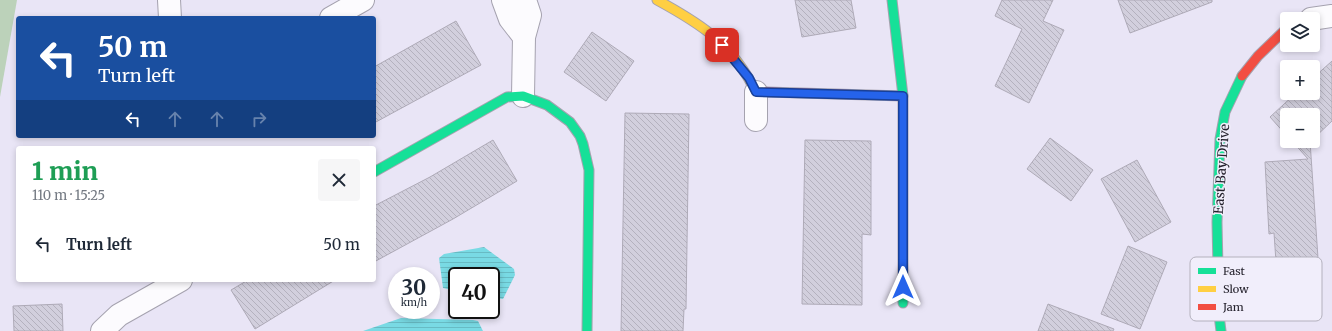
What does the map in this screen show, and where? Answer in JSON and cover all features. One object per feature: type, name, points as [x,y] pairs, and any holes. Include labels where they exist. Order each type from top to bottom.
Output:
[{"type":"street","points":[[169,0],[170,16]]},
{"type":"street","points":[[335,16],[363,0]]},
{"type":"street","points":[[503,0],[510,19],[524,37]]},
{"type":"street","points":[[523,96],[524,37],[530,15],[525,0]]},
{"type":"street","points":[[892,0],[903,96],[903,303]]},
{"type":"street","points":[[671,3],[712,34],[744,72],[756,92],[756,120]]},
{"type":"street","points":[[1320,18],[1332,16]]},
{"type":"street","name":"East Bay Drive","points":[[1219,257],[1218,184],[1220,141],[1225,113],[1232,96],[1255,57],[1280,34]]},
{"type":"street","points":[[756,92],[903,96]]},
{"type":"street","points":[[376,171],[507,97],[523,96],[542,102],[570,124],[580,136],[586,152],[588,170],[587,331]]},
{"type":"street","points":[[102,331],[119,315],[177,282]]},
{"type":"street","name":"East Bay Drive","points":[[1220,321],[1221,331]]},
{"type":"green space","points":[[0,0],[17,0],[0,97]]},
{"type":"water","points":[[484,247],[514,269],[515,275],[503,299],[500,298],[500,267],[448,267],[448,289],[443,288],[439,258],[444,254]]},
{"type":"water","points":[[398,319],[437,319],[478,321],[483,331],[363,331]]},
{"type":"building","points":[[795,0],[851,0],[856,28],[802,37]]},
{"type":"building","points":[[1002,0],[1053,0],[1043,21],[1064,30],[1029,103],[995,86],[1022,29],[995,16]]},
{"type":"building","points":[[1118,0],[1212,0],[1212,2],[1130,33]]},
{"type":"building","points":[[456,21],[481,65],[376,122],[376,66]]},
{"type":"building","points":[[592,32],[634,61],[606,101],[564,72]]},
{"type":"building","points":[[1332,61],[1332,121],[1320,132],[1320,108],[1280,108],[1280,128],[1270,117],[1288,100],[1320,100],[1320,72]]},
{"type":"building","points":[[625,113],[689,114],[686,309],[684,309],[683,331],[621,331]]},
{"type":"building","points":[[1050,138],[1093,170],[1071,201],[1027,169]]},
{"type":"building","points":[[493,140],[517,181],[453,219],[376,261],[376,205],[430,177]]},
{"type":"building","points":[[805,140],[871,141],[871,235],[862,234],[862,305],[802,304]]},
{"type":"building","points":[[1298,148],[1310,148],[1318,257],[1276,257],[1274,233],[1269,234],[1265,162],[1308,159]]},
{"type":"building","points":[[1137,160],[1171,222],[1135,242],[1101,179]]},
{"type":"building","points":[[1128,246],[1167,262],[1140,329],[1101,314]]},
{"type":"building","points":[[245,282],[332,282],[255,329],[231,290]]},
{"type":"building","points":[[62,304],[63,331],[14,331],[13,306]]},
{"type":"building","points":[[1048,304],[1114,329],[1113,331],[1038,331]]},
{"type":"traffic: fast","points":[[892,0],[903,96],[903,303]]},
{"type":"traffic: fast","points":[[1218,257],[1217,222],[1220,139],[1225,112],[1242,76]]},
{"type":"traffic: fast","points":[[376,171],[507,97],[523,96],[547,105],[570,122],[580,136],[589,170],[587,331]]},
{"type":"traffic: fast","points":[[1220,321],[1221,331]]},
{"type":"traffic: slow","points":[[657,0],[688,18],[715,37],[737,61],[747,75],[756,92],[766,92]]},
{"type":"traffic: jam","points":[[1242,76],[1258,56],[1280,35]]},
{"type":"traffic: jam","points":[[766,92],[903,96]]},
{"type":"route","points":[[722,45],[732,55],[749,78],[756,92],[903,96],[903,287]]}]
